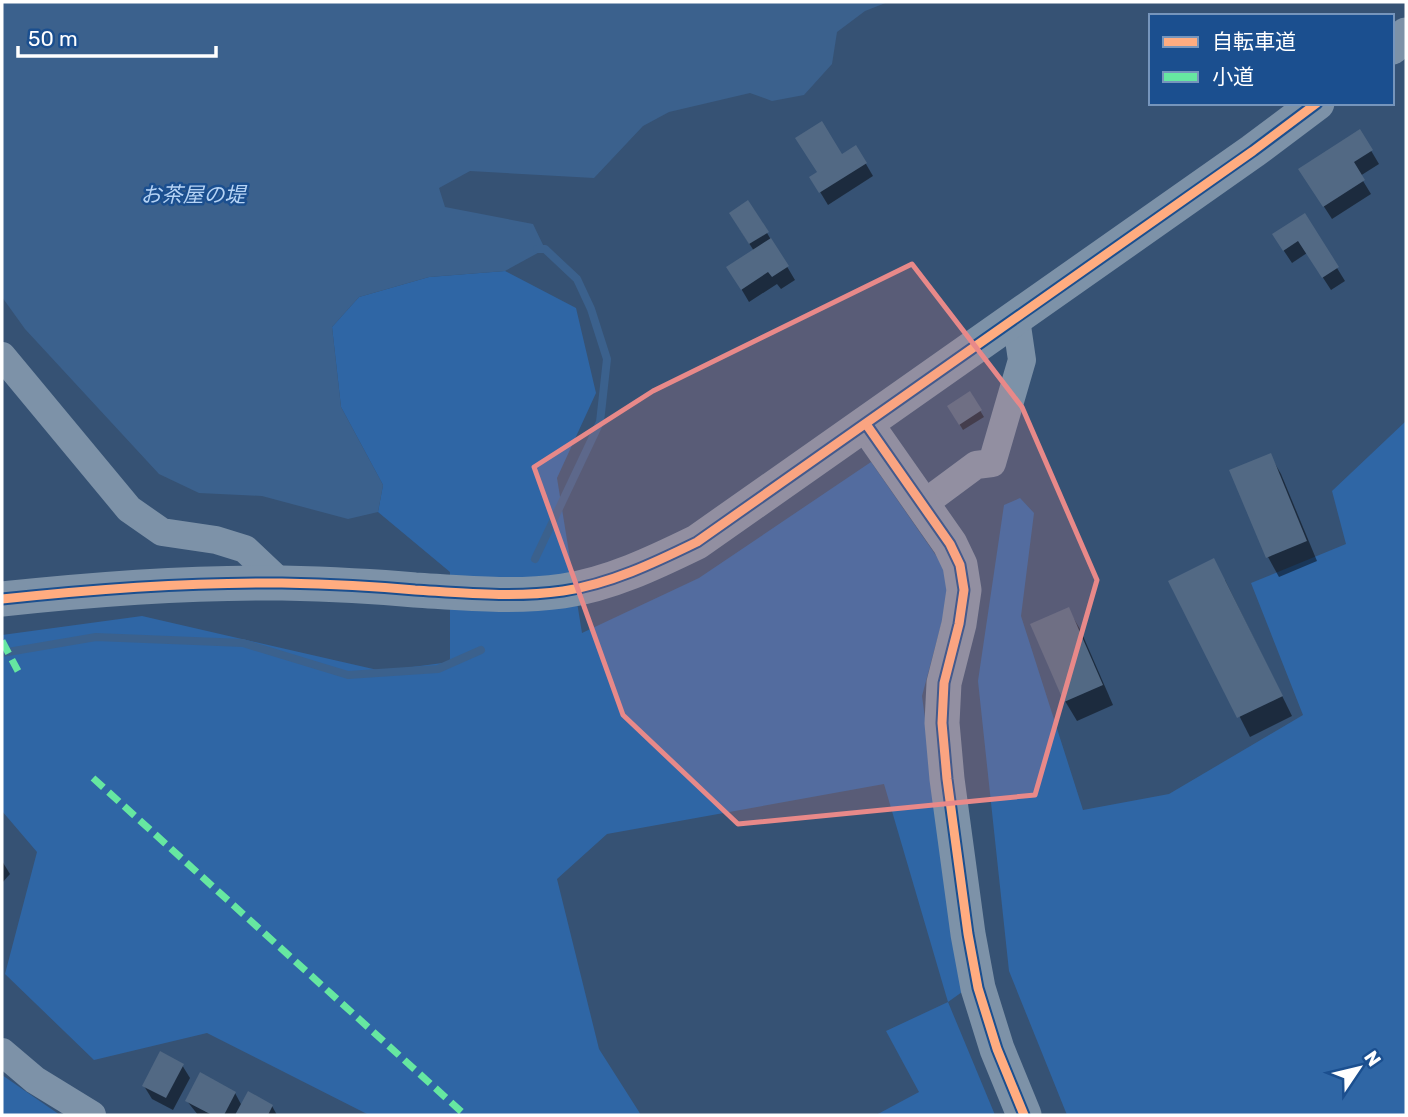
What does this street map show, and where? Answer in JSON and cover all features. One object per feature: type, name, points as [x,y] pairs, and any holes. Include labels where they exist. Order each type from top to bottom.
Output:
[{"type":"street","points":[[2,599],[92,590],[281,583],[537,594],[591,585],[655,563],[697,542],[1016,319],[1314,105]]},
{"type":"street","points":[[922,505],[976,465],[992,463],[1022,360],[1016,319]]},
{"type":"street","points":[[2,356],[129,509],[162,532],[216,540],[244,549],[281,583]]},
{"type":"street","points":[[866,424],[950,544],[960,565],[964,590],[944,683],[942,723],[947,779],[978,988],[997,1049],[1024,1115]]},
{"type":"street","points":[[2,1052],[35,1080],[92,1115]]},
{"type":"highlighted area","points":[[912,264],[1022,407],[1097,580],[1035,795],[738,824],[623,715],[534,467],[653,391]]},
{"type":"shaded area","points":[[505,271],[576,308],[596,393],[557,478],[582,633],[699,578],[871,462],[953,580],[922,696],[962,992],[948,1002],[884,784],[607,834],[557,879],[599,1049],[641,1115],[369,1115],[207,1033],[94,1060],[5,974],[37,852],[2,811],[2,635],[142,616],[382,671],[450,662],[450,572],[378,512],[383,485],[341,407],[332,327],[359,297],[429,277]]},
{"type":"shaded area","points":[[1406,421],[1406,1115],[1067,1115],[1009,971],[978,681],[1004,505],[1020,498],[1034,513],[1021,616],[1083,810],[1169,794],[1303,715],[1251,583],[1346,544],[1332,491]]},
{"type":"shaded area","points":[[948,1002],[995,1115],[876,1115],[919,1092],[886,1031]]},
{"type":"shaded area","points":[[2,1075],[60,1115],[2,1115]]},
{"type":"water","name":"お茶屋の堤","points":[[2,2],[888,2],[865,11],[837,32],[832,64],[804,95],[772,101],[750,93],[669,112],[643,126],[594,178],[470,171],[439,188],[445,207],[533,224],[545,249],[505,271],[429,277],[359,297],[332,327],[341,407],[383,485],[378,512],[348,519],[262,496],[199,493],[159,474],[25,329],[2,297]]},
{"type":"building","points":[[822,121],[842,154],[856,145],[867,163],[819,193],[809,177],[817,172],[795,138]]},
{"type":"building","points":[[1360,129],[1373,150],[1354,162],[1365,180],[1323,207],[1298,169]]},
{"type":"building","points":[[748,200],[769,232],[749,244],[729,213]]},
{"type":"building","points":[[1305,213],[1339,267],[1322,278],[1298,241],[1283,251],[1272,234]]},
{"type":"building","points":[[771,238],[789,266],[772,277],[768,272],[741,290],[726,267]]},
{"type":"building","points":[[970,391],[982,410],[959,425],[947,406]]},
{"type":"building","points":[[1271,453],[1307,541],[1266,558],[1229,470]]},
{"type":"building","points":[[1214,558],[1283,696],[1237,718],[1168,581]]},
{"type":"building","points":[[1069,607],[1103,685],[1064,702],[1030,624]]},
{"type":"building","points":[[160,1051],[184,1064],[166,1098],[142,1086]]},
{"type":"building","points":[[200,1072],[236,1092],[224,1115],[212,1115],[185,1101]]},
{"type":"building","points":[[248,1091],[273,1105],[268,1115],[235,1115]]},
{"type":"waterway","points":[[535,559],[600,422],[607,359],[591,309],[577,279],[545,249],[537,249]]},
{"type":"waterway","points":[[2,653],[96,637],[243,643],[348,675],[438,669],[481,650]]},
{"type":"marked path","points":[[2,641],[18,671]]},
{"type":"marked path","points":[[93,778],[465,1115]]},
{"type":"cycle path","points":[[2,599],[142,587],[247,583],[508,595],[580,588],[632,572],[697,542],[1253,151],[1314,105]]},
{"type":"cycle path","points":[[866,424],[950,544],[960,565],[964,590],[959,624],[944,683],[942,723],[947,779],[978,988],[997,1049],[1024,1115]]}]
